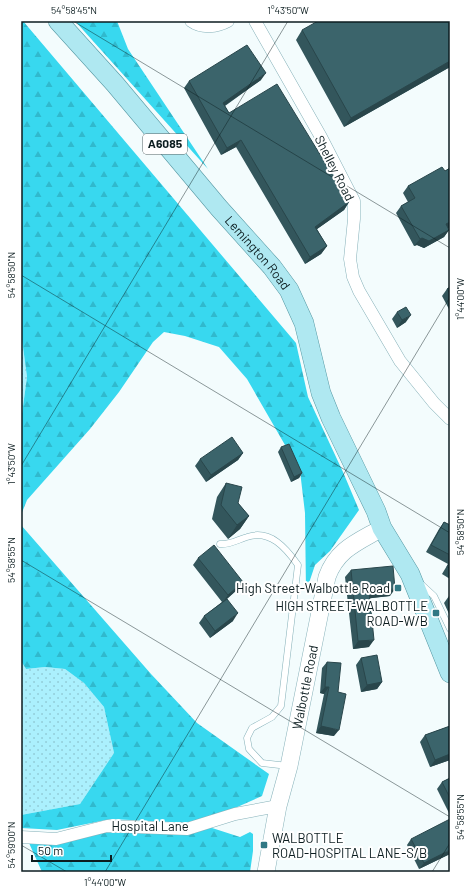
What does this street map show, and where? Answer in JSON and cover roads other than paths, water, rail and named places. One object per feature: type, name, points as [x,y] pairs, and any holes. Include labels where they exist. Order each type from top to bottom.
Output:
[{"type":"main road","name":"Lemington Road","points":[[58,21],[115,84],[219,208],[272,267],[289,290],[304,323],[321,393],[331,418],[376,511],[382,528]]},
{"type":"main road","name":"A6085","points":[[382,528],[410,574],[450,673]]},
{"type":"street","points":[[191,21],[206,26],[217,26],[228,21]]},
{"type":"street","name":"Shelley Road","points":[[255,21],[321,137],[354,201],[354,219],[350,259],[352,277],[400,361],[434,403],[450,419]]},
{"type":"street","name":"Walbottle Road","points":[[266,872],[278,806],[289,766],[330,567],[336,558],[345,550],[382,528]]},
{"type":"street","name":"Hospital Lane","points":[[21,837],[56,839],[106,826],[187,829],[235,814],[278,806]]},
{"type":"lane","points":[[220,544],[227,545],[248,536],[264,536],[278,542],[298,565],[282,706],[272,717],[252,728],[247,738],[249,749],[262,763],[289,766]]},
{"type":"lane","points":[[410,574],[434,596],[450,629]]},
{"type":"place","name":"High Street-Walbottle Road","points":[[398,588]]},
{"type":"place","name":"HIGH STREET-WALBOTTLE ROAD-W/B","points":[[436,613]]},
{"type":"place","name":"WALBOTTLE ROAD-HOSPITAL LANE-S/B","points":[[264,845]]}]
